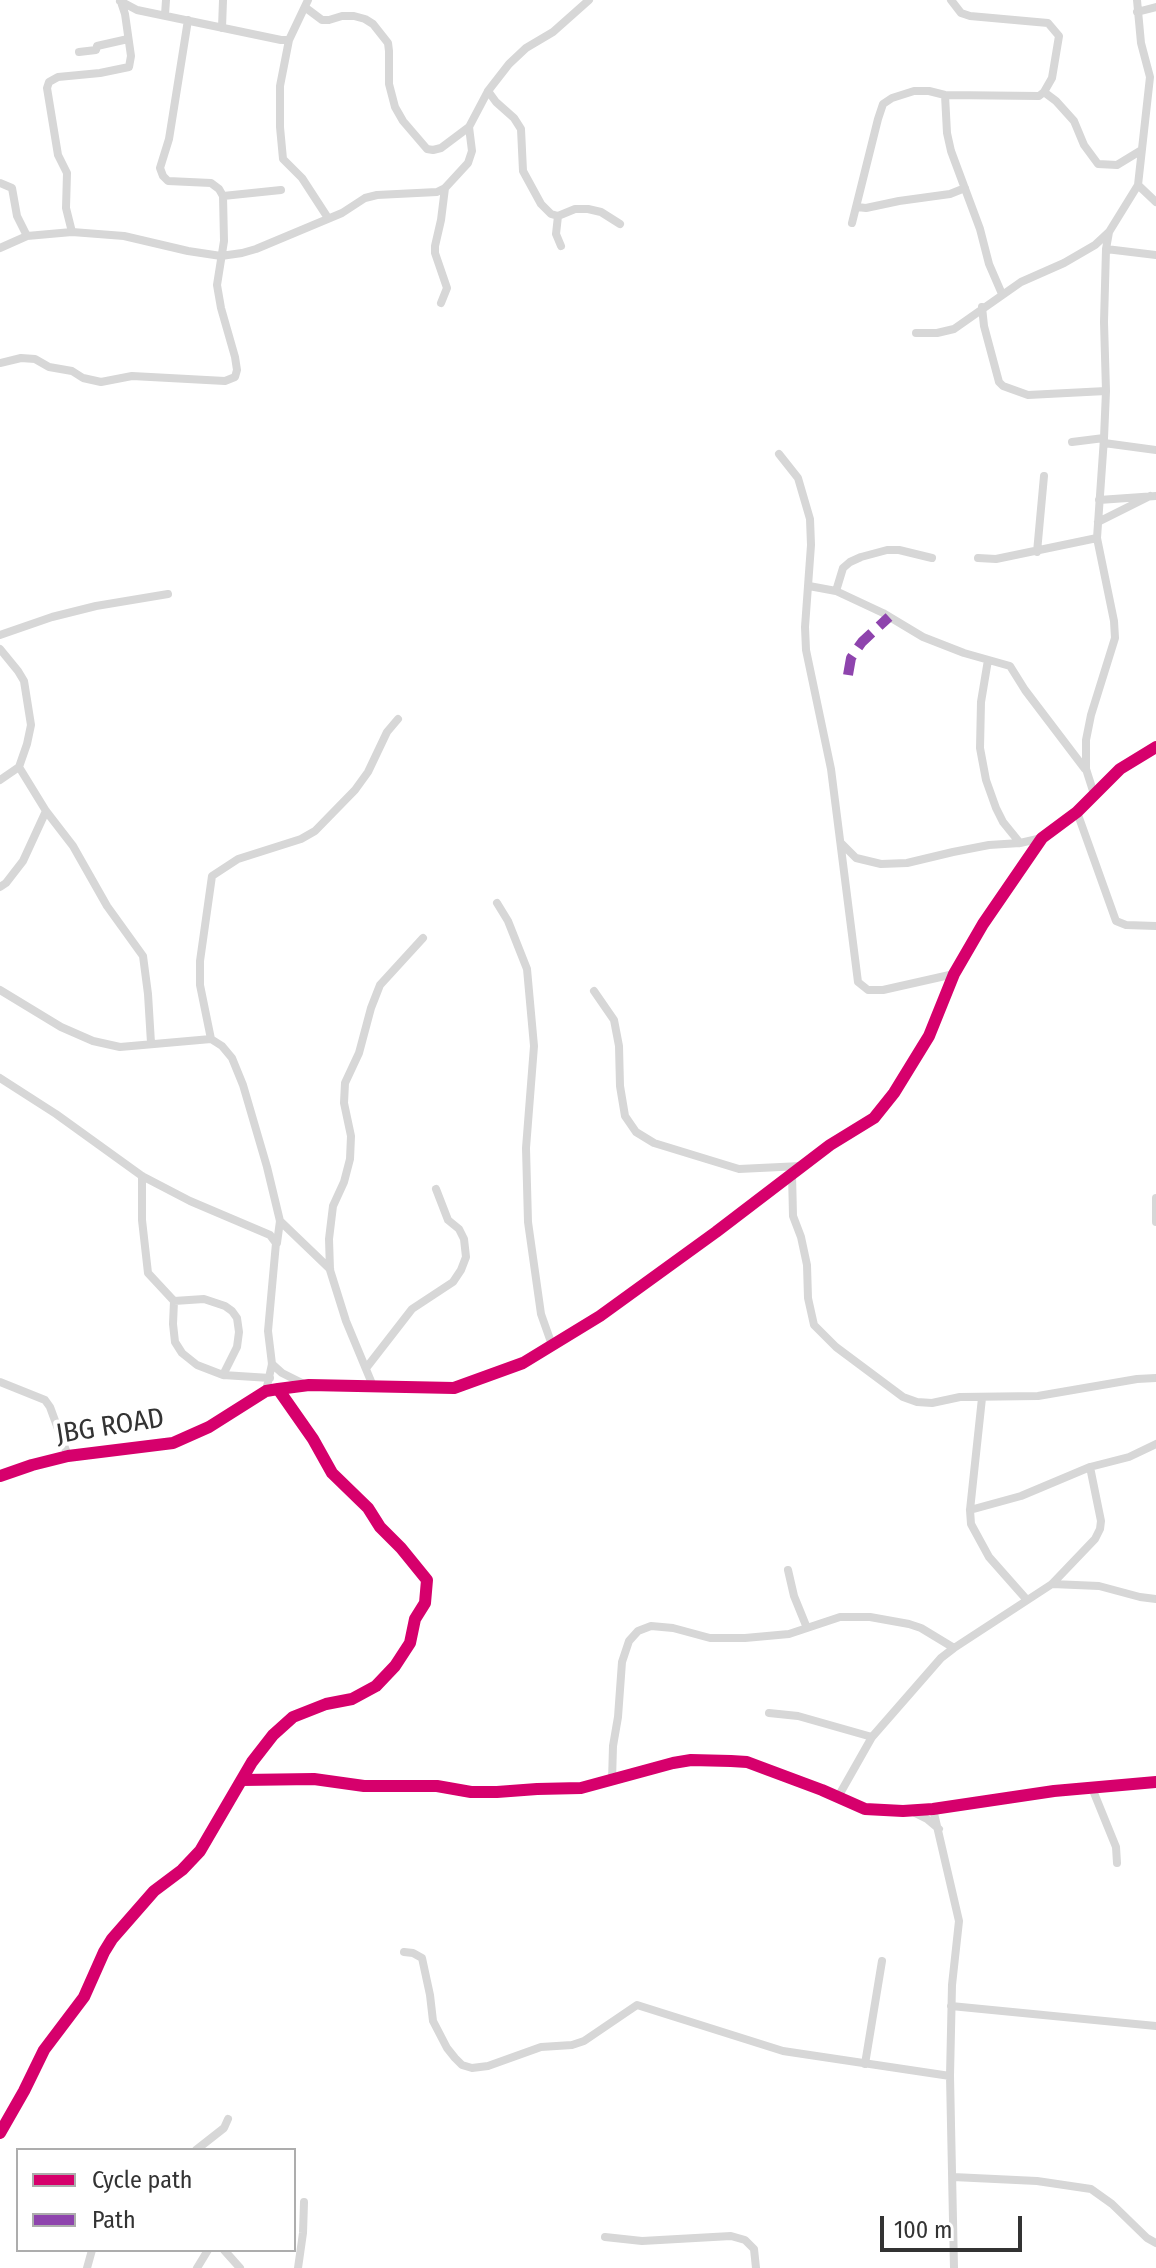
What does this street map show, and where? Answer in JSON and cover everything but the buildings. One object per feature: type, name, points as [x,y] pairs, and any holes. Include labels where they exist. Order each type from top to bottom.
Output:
[{"type":"street","points":[[165,15],[166,0]]},
{"type":"street","points":[[222,28],[223,0]]},
{"type":"street","points":[[328,218],[302,178],[283,159],[280,86],[289,40],[307,4],[322,20],[342,16],[365,19],[373,24],[389,51],[389,84],[395,107],[427,149],[441,148],[469,127],[488,91],[509,64],[526,48],[553,32],[589,0]]},
{"type":"street","points":[[852,223],[883,104],[914,91],[945,95],[1039,96],[1052,78],[1059,44],[1059,36],[1053,27],[1044,21],[970,16],[961,13],[951,0]]},
{"type":"street","points":[[916,333],[954,329],[1021,282],[1064,263],[1095,245],[1109,232],[1138,185],[1140,151],[1153,74],[1141,43],[1137,0]]},
{"type":"street","points":[[120,1],[137,10],[289,40]]},
{"type":"street","points":[[72,232],[66,208],[67,173],[58,155],[47,88],[49,82],[58,77],[129,67],[131,56],[120,1]]},
{"type":"street","points":[[1137,12],[1156,7]]},
{"type":"street","points":[[0,363],[21,358],[35,359],[49,367],[72,371],[83,378],[101,382],[132,376],[225,381],[235,377],[235,357],[217,285],[224,241],[223,196],[211,183],[168,181],[160,168],[169,139],[188,20]]},
{"type":"street","points":[[79,52],[96,50],[97,46],[128,39]]},
{"type":"street","points":[[488,91],[521,129],[523,171],[541,204],[551,214],[558,216],[575,209],[588,209],[601,212],[620,224]]},
{"type":"street","points":[[1044,92],[1074,121],[1084,145],[1098,164],[1117,165],[1140,151]]},
{"type":"street","points":[[945,95],[947,133],[989,264],[1002,294]]},
{"type":"street","points":[[0,248],[27,236],[72,232],[124,236],[221,256],[256,249],[342,213],[365,198],[437,192],[445,188],[468,163],[472,151],[469,127]]},
{"type":"street","points":[[0,183],[12,188],[17,216],[27,236]]},
{"type":"street","points":[[1138,185],[1156,202]]},
{"type":"street","points":[[441,303],[447,288],[435,246],[445,188]]},
{"type":"street","points":[[857,207],[950,194],[965,188]]},
{"type":"street","points":[[223,196],[281,190]]},
{"type":"street","points":[[558,216],[556,234],[561,246]]},
{"type":"street","points":[[1094,794],[1086,769],[1086,740],[1115,638],[1097,538],[1106,391],[1104,322],[1109,232]]},
{"type":"street","points":[[1106,249],[1156,255]]},
{"type":"street","points":[[982,307],[984,326],[999,382],[1003,386],[1028,395],[1106,391]]},
{"type":"street","points":[[1072,442],[1104,440],[1156,450]]},
{"type":"street","points":[[779,454],[798,478],[810,519],[806,650],[829,755],[858,982],[868,990],[883,990],[954,974]]},
{"type":"street","points":[[1037,552],[1044,476]]},
{"type":"street","points":[[1099,500],[1153,496]]},
{"type":"street","points":[[1098,522],[1153,496]]},
{"type":"street","points":[[978,558],[996,559],[1097,538]]},
{"type":"street","points":[[836,591],[843,568],[861,557],[899,550],[932,558]]},
{"type":"street","points":[[809,586],[836,591],[883,613],[923,637],[1010,666],[1031,699],[1086,769]]},
{"type":"street","points":[[0,635],[67,613],[155,594],[168,594]]},
{"type":"street","points":[[0,649],[24,681],[31,725],[19,767],[0,780]]},
{"type":"street","points":[[988,660],[981,702],[980,748],[986,780],[1003,822],[1020,843]]},
{"type":"street","points":[[211,1039],[200,985],[200,961],[212,876],[238,859],[301,839],[315,831],[355,790],[368,772],[387,732],[398,719]]},
{"type":"street","points":[[0,990],[61,1027],[93,1041],[120,1047],[211,1039],[232,1058],[243,1085],[280,1221],[268,1331],[272,1364],[266,1391],[309,1385],[454,1388],[523,1363],[600,1316],[830,1145],[874,1118],[894,1093],[929,1036],[954,974],[983,924],[1042,838],[1077,812],[1120,769],[1156,747]]},
{"type":"street","points":[[19,767],[46,811],[73,846],[107,906],[143,956],[151,1043]]},
{"type":"street","points":[[0,887],[23,861],[46,811]]},
{"type":"street","points":[[1077,812],[1116,921],[1126,925],[1156,926]]},
{"type":"street","points":[[841,843],[856,858],[881,864],[907,863],[965,849],[1042,838]]},
{"type":"street","points":[[497,903],[508,921],[527,969],[534,1046],[526,1148],[528,1222],[541,1314],[552,1345]]},
{"type":"street","points":[[373,1386],[346,1321],[330,1270],[329,1239],[333,1206],[350,1159],[351,1136],[344,1103],[345,1083],[359,1053],[380,985],[423,938]]},
{"type":"street","points":[[594,991],[614,1020],[625,1116],[636,1132],[654,1143],[739,1169],[802,1166]]},
{"type":"street","points":[[0,1078],[142,1176],[190,1201],[264,1231],[276,1243]]},
{"type":"street","points":[[792,1173],[793,1216],[807,1265],[808,1298],[814,1325],[836,1347],[903,1397],[932,1403],[960,1397],[1038,1396],[1156,1378]]},
{"type":"street","points":[[142,1176],[142,1220],[148,1273],[174,1301],[175,1342],[182,1353],[197,1365],[223,1375],[270,1378]]},
{"type":"street","points":[[367,1367],[412,1309],[453,1282],[461,1270],[466,1257],[464,1239],[459,1229],[448,1220],[436,1189]]},
{"type":"street","points":[[1156,1198],[1156,1222]]},
{"type":"street","points":[[280,1221],[330,1270]]},
{"type":"street","points":[[174,1301],[204,1299],[225,1306],[237,1318],[237,1347],[223,1375]]},
{"type":"street","points":[[272,1364],[293,1380],[309,1385]]},
{"type":"street","points":[[0,1382],[45,1400],[68,1456]]},
{"type":"street","points":[[0,2133],[44,2050],[84,1997],[112,1939],[154,1891],[182,1870],[200,1851],[252,1762],[273,1735],[293,1717],[365,1694],[395,1666],[410,1643],[415,1619],[422,1610],[427,1580],[380,1527],[368,1508],[332,1473],[313,1439],[278,1389]]},
{"type":"street","name":"JBG ROAD","points":[[0,1476],[68,1456],[173,1443],[209,1427],[266,1391]]},
{"type":"street","points":[[982,1398],[971,1524],[983,1549],[1027,1600]]},
{"type":"street","points":[[970,1510],[1021,1496],[1090,1467],[1129,1457],[1156,1444]]},
{"type":"street","points":[[838,1797],[872,1737],[928,1672],[954,1648],[1052,1584],[1095,1539],[1100,1529],[1099,1512],[1090,1467]]},
{"type":"street","points":[[788,1570],[807,1628]]},
{"type":"street","points":[[1052,1584],[1099,1586],[1156,1599]]},
{"type":"street","points":[[612,1781],[622,1662],[629,1641],[638,1631],[651,1626],[726,1639],[774,1636],[840,1617],[877,1618],[921,1628],[954,1648]]},
{"type":"street","points":[[769,1713],[798,1716],[872,1737]]},
{"type":"street","points":[[242,1780],[314,1779],[364,1786],[437,1786],[471,1792],[497,1792],[581,1788],[673,1763],[731,1761],[755,1765],[865,1809],[910,1811],[1027,1794],[1156,1782]]},
{"type":"street","points":[[1092,1788],[1116,1847],[1117,1863]]},
{"type":"street","points":[[933,1809],[959,1921],[951,2006],[954,2268]]},
{"type":"street","points":[[910,1811],[940,1830]]},
{"type":"street","points":[[404,1952],[422,1958],[433,2021],[447,2048],[462,2065],[472,2068],[488,2066],[541,2047],[584,2041],[637,2005],[783,2051],[950,2076]]},
{"type":"street","points":[[865,2064],[882,1961]]},
{"type":"street","points":[[951,2006],[1156,2026]]},
{"type":"street","points":[[199,2148],[224,2128],[228,2119]]},
{"type":"street","points":[[953,2177],[1037,2181],[1091,2189],[1156,2243]]},
{"type":"street","points":[[298,2268],[304,2202]]},
{"type":"street","points":[[605,2237],[642,2241],[731,2236],[745,2240],[754,2249],[756,2268]]},
{"type":"street","points":[[226,2252],[240,2268]]},
{"type":"marked path","points":[[848,675],[851,658],[862,642],[889,617]]},
{"type":"cycle path","points":[[0,1476],[68,1456],[173,1443],[209,1427],[266,1391],[309,1385],[454,1388],[523,1363],[600,1316],[830,1145],[874,1118],[894,1093],[929,1036],[954,974],[983,924],[1042,838],[1077,812],[1120,769],[1156,747]]},
{"type":"cycle path","points":[[0,2133],[44,2050],[84,1997],[112,1939],[154,1891],[182,1870],[200,1851],[252,1762],[273,1735],[293,1717],[326,1704],[352,1699],[376,1686],[395,1666],[410,1643],[415,1619],[425,1603],[427,1580],[380,1527],[368,1508],[332,1473],[313,1439],[278,1389]]},
{"type":"cycle path","points":[[242,1780],[314,1779],[364,1786],[437,1786],[471,1792],[497,1792],[581,1788],[673,1763],[731,1761],[747,1762],[865,1809],[903,1811],[1054,1791],[1156,1782]]}]
